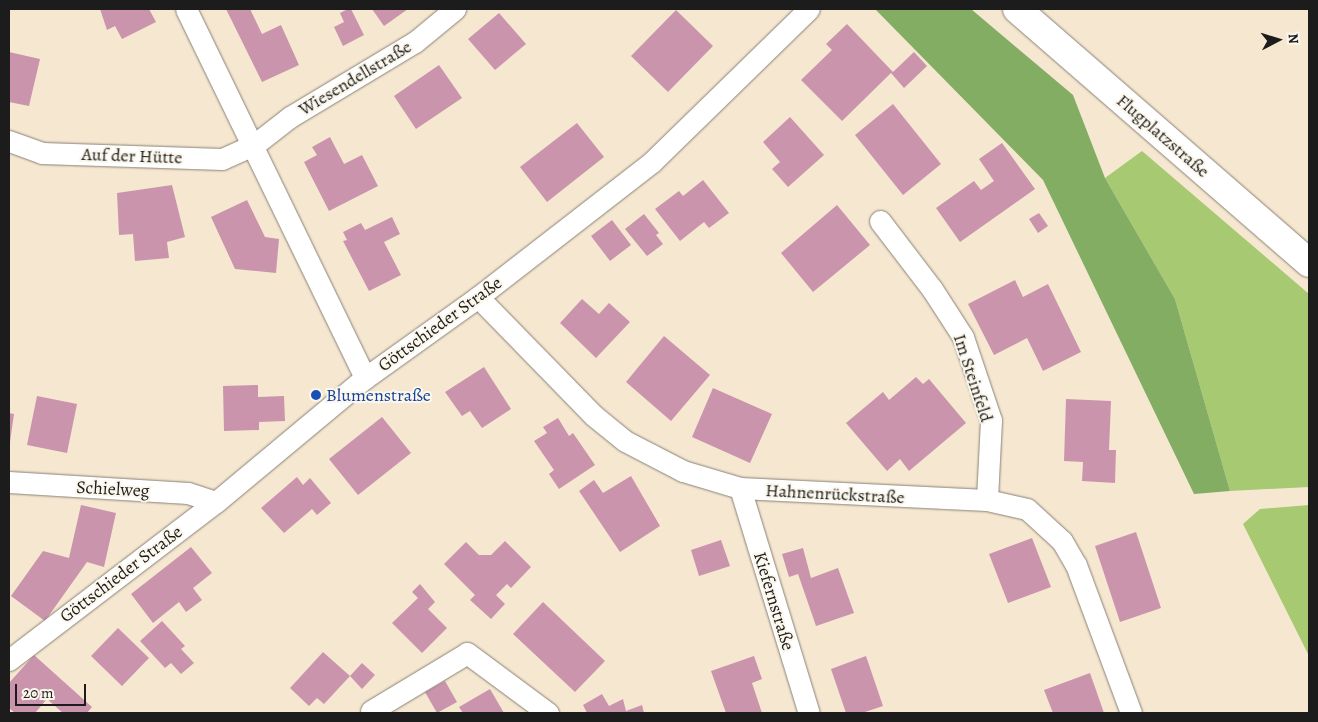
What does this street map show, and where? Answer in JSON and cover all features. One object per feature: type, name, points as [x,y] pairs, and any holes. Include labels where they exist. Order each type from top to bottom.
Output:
[{"type":"street","points":[[186,9],[254,145],[365,378]]},
{"type":"street","name":"Wiesendellstraße","points":[[254,145],[290,117],[415,42],[455,9]]},
{"type":"street","name":"Göttschieder Straße","points":[[9,660],[216,502],[365,378],[478,297],[652,162],[810,9]]},
{"type":"street","name":"Flugplatzstraße","points":[[1017,9],[1309,263]]},
{"type":"street","name":"Auf der Hütte","points":[[9,141],[42,153],[222,158],[254,145]]},
{"type":"street","name":"Im Steinfeld","points":[[880,222],[932,288],[963,337],[991,420],[987,500]]},
{"type":"street","name":"Hahnenrückstraße","points":[[478,297],[545,369],[625,441],[683,471],[740,488],[987,500],[1027,510],[1062,541],[1092,602],[1130,713]]},
{"type":"street","name":"Schielweg","points":[[9,482],[188,493],[216,502]]},
{"type":"street","name":"Kiefernstraße","points":[[740,488],[809,713]]},
{"type":"street","points":[[371,711],[468,652],[548,713]]},
{"type":"green space","points":[[875,9],[971,9],[1073,95],[1105,178],[1175,299],[1230,491],[1194,494],[1043,180]]},
{"type":"green space","points":[[1142,151],[1309,294],[1309,487],[1230,491],[1175,299],[1105,178]]},
{"type":"green space","points":[[1309,505],[1309,656],[1243,524],[1260,509]]},
{"type":"building","points":[[100,9],[149,9],[156,22],[122,39],[115,26],[107,30]]},
{"type":"building","points":[[226,9],[250,9],[262,34],[281,25],[299,65],[262,82]]},
{"type":"building","points":[[351,9],[364,35],[343,46],[334,27],[344,22],[340,13]]},
{"type":"building","points":[[372,9],[408,9],[384,26]]},
{"type":"building","points":[[676,10],[713,46],[668,92],[631,56]]},
{"type":"building","points":[[499,13],[526,44],[495,70],[468,39]]},
{"type":"building","points":[[847,24],[893,72],[914,52],[927,66],[904,88],[891,73],[842,121],[801,80],[832,50],[826,44]]},
{"type":"building","points":[[9,52],[40,59],[29,106],[9,102]]},
{"type":"building","points":[[439,65],[462,98],[416,129],[394,96]]},
{"type":"building","points":[[893,104],[941,164],[903,195],[855,135]]},
{"type":"building","points":[[790,117],[824,155],[788,187],[772,169],[780,162],[763,142]]},
{"type":"building","points":[[577,123],[604,157],[547,202],[520,167]]},
{"type":"building","points":[[330,137],[344,164],[362,155],[378,186],[329,211],[304,162],[317,155],[312,147]]},
{"type":"building","points":[[1002,143],[1035,189],[960,242],[936,208],[974,181],[981,190],[994,181],[979,159]]},
{"type":"building","points":[[703,180],[729,213],[709,228],[704,222],[680,241],[655,209],[679,191],[683,196]]},
{"type":"building","points":[[172,185],[185,237],[167,242],[169,258],[135,261],[133,234],[119,235],[117,193]]},
{"type":"building","points":[[247,200],[265,237],[279,239],[276,273],[235,269],[211,217]]},
{"type":"building","points":[[837,205],[870,245],[813,292],[781,253]]},
{"type":"building","points":[[1039,213],[1048,226],[1038,233],[1029,219]]},
{"type":"building","points":[[644,214],[659,233],[656,235],[663,244],[647,256],[625,229]]},
{"type":"building","points":[[392,217],[400,234],[384,242],[401,275],[369,291],[343,241],[347,240],[343,232],[361,223],[365,230]]},
{"type":"building","points":[[612,220],[631,245],[610,261],[591,236]]},
{"type":"building","points":[[1015,280],[1023,297],[1048,284],[1081,352],[1043,371],[1027,338],[994,355],[968,304]]},
{"type":"building","points":[[582,299],[599,314],[609,303],[630,322],[596,358],[560,323]]},
{"type":"building","points":[[664,336],[710,375],[671,421],[626,382]]},
{"type":"building","points":[[484,367],[511,409],[482,428],[470,411],[462,416],[445,392]]},
{"type":"building","points":[[916,377],[923,384],[929,379],[966,423],[909,471],[900,459],[887,471],[846,423],[883,392],[889,400]]},
{"type":"building","points":[[258,385],[258,397],[284,396],[285,421],[259,422],[259,430],[224,431],[223,386]]},
{"type":"building","points":[[713,388],[772,414],[750,463],[692,437]]},
{"type":"building","points":[[37,396],[77,404],[67,453],[27,445]]},
{"type":"building","points":[[1066,399],[1111,401],[1109,450],[1116,450],[1115,483],[1082,481],[1083,462],[1064,461]]},
{"type":"building","points":[[9,413],[14,414],[10,442],[9,442]]},
{"type":"building","points":[[382,417],[411,453],[358,495],[329,459]]},
{"type":"building","points":[[558,418],[569,436],[573,433],[595,465],[559,489],[549,474],[554,470],[534,441],[547,433],[543,427]]},
{"type":"building","points":[[631,476],[660,526],[620,552],[579,491],[594,480],[603,493]]},
{"type":"building","points":[[297,477],[303,485],[310,478],[331,503],[317,515],[312,509],[284,533],[261,508]]},
{"type":"building","points":[[81,505],[116,513],[104,567],[87,562],[45,621],[11,596],[43,551],[69,558]]},
{"type":"building","points":[[1136,532],[1161,608],[1120,622],[1095,546]]},
{"type":"building","points":[[1032,538],[1051,587],[1008,603],[989,554]]},
{"type":"building","points":[[721,540],[730,566],[699,576],[691,550]]},
{"type":"building","points":[[505,541],[531,567],[511,588],[507,584],[496,595],[505,604],[491,619],[470,600],[475,595],[444,564],[466,542],[479,555],[491,555]]},
{"type":"building","points":[[191,547],[212,573],[193,588],[202,600],[186,612],[179,602],[153,623],[131,594]]},
{"type":"building","points":[[803,548],[811,578],[838,568],[854,613],[816,626],[798,574],[789,577],[782,554]]},
{"type":"building","points":[[420,584],[435,602],[428,609],[447,628],[422,653],[392,623],[418,598],[412,592]]},
{"type":"building","points":[[543,602],[605,661],[575,692],[513,634]]},
{"type":"building","points":[[162,621],[185,646],[181,649],[194,663],[181,674],[171,663],[165,668],[140,641]]},
{"type":"building","points":[[118,628],[149,658],[122,686],[91,656]]},
{"type":"building","points":[[323,652],[350,676],[324,704],[317,698],[309,706],[290,688]]},
{"type":"building","points":[[34,655],[92,707],[87,713],[63,713],[47,699],[35,713],[15,713],[9,708],[9,683]]},
{"type":"building","points":[[754,656],[762,679],[752,683],[762,713],[726,713],[711,671]]},
{"type":"building","points":[[866,656],[883,706],[862,713],[846,713],[831,669]]},
{"type":"building","points":[[362,663],[375,675],[362,689],[350,676]]},
{"type":"building","points":[[1090,673],[1104,713],[1053,713],[1044,690]]},
{"type":"building","points":[[445,681],[457,702],[437,713],[425,692]]},
{"type":"building","points":[[490,689],[504,713],[463,713],[459,707]]},
{"type":"building","points":[[602,694],[609,706],[623,699],[626,711],[642,705],[644,713],[587,713],[583,705]]},
{"type":"place","name":"Blumenstraße","points":[[316,395]]}]
